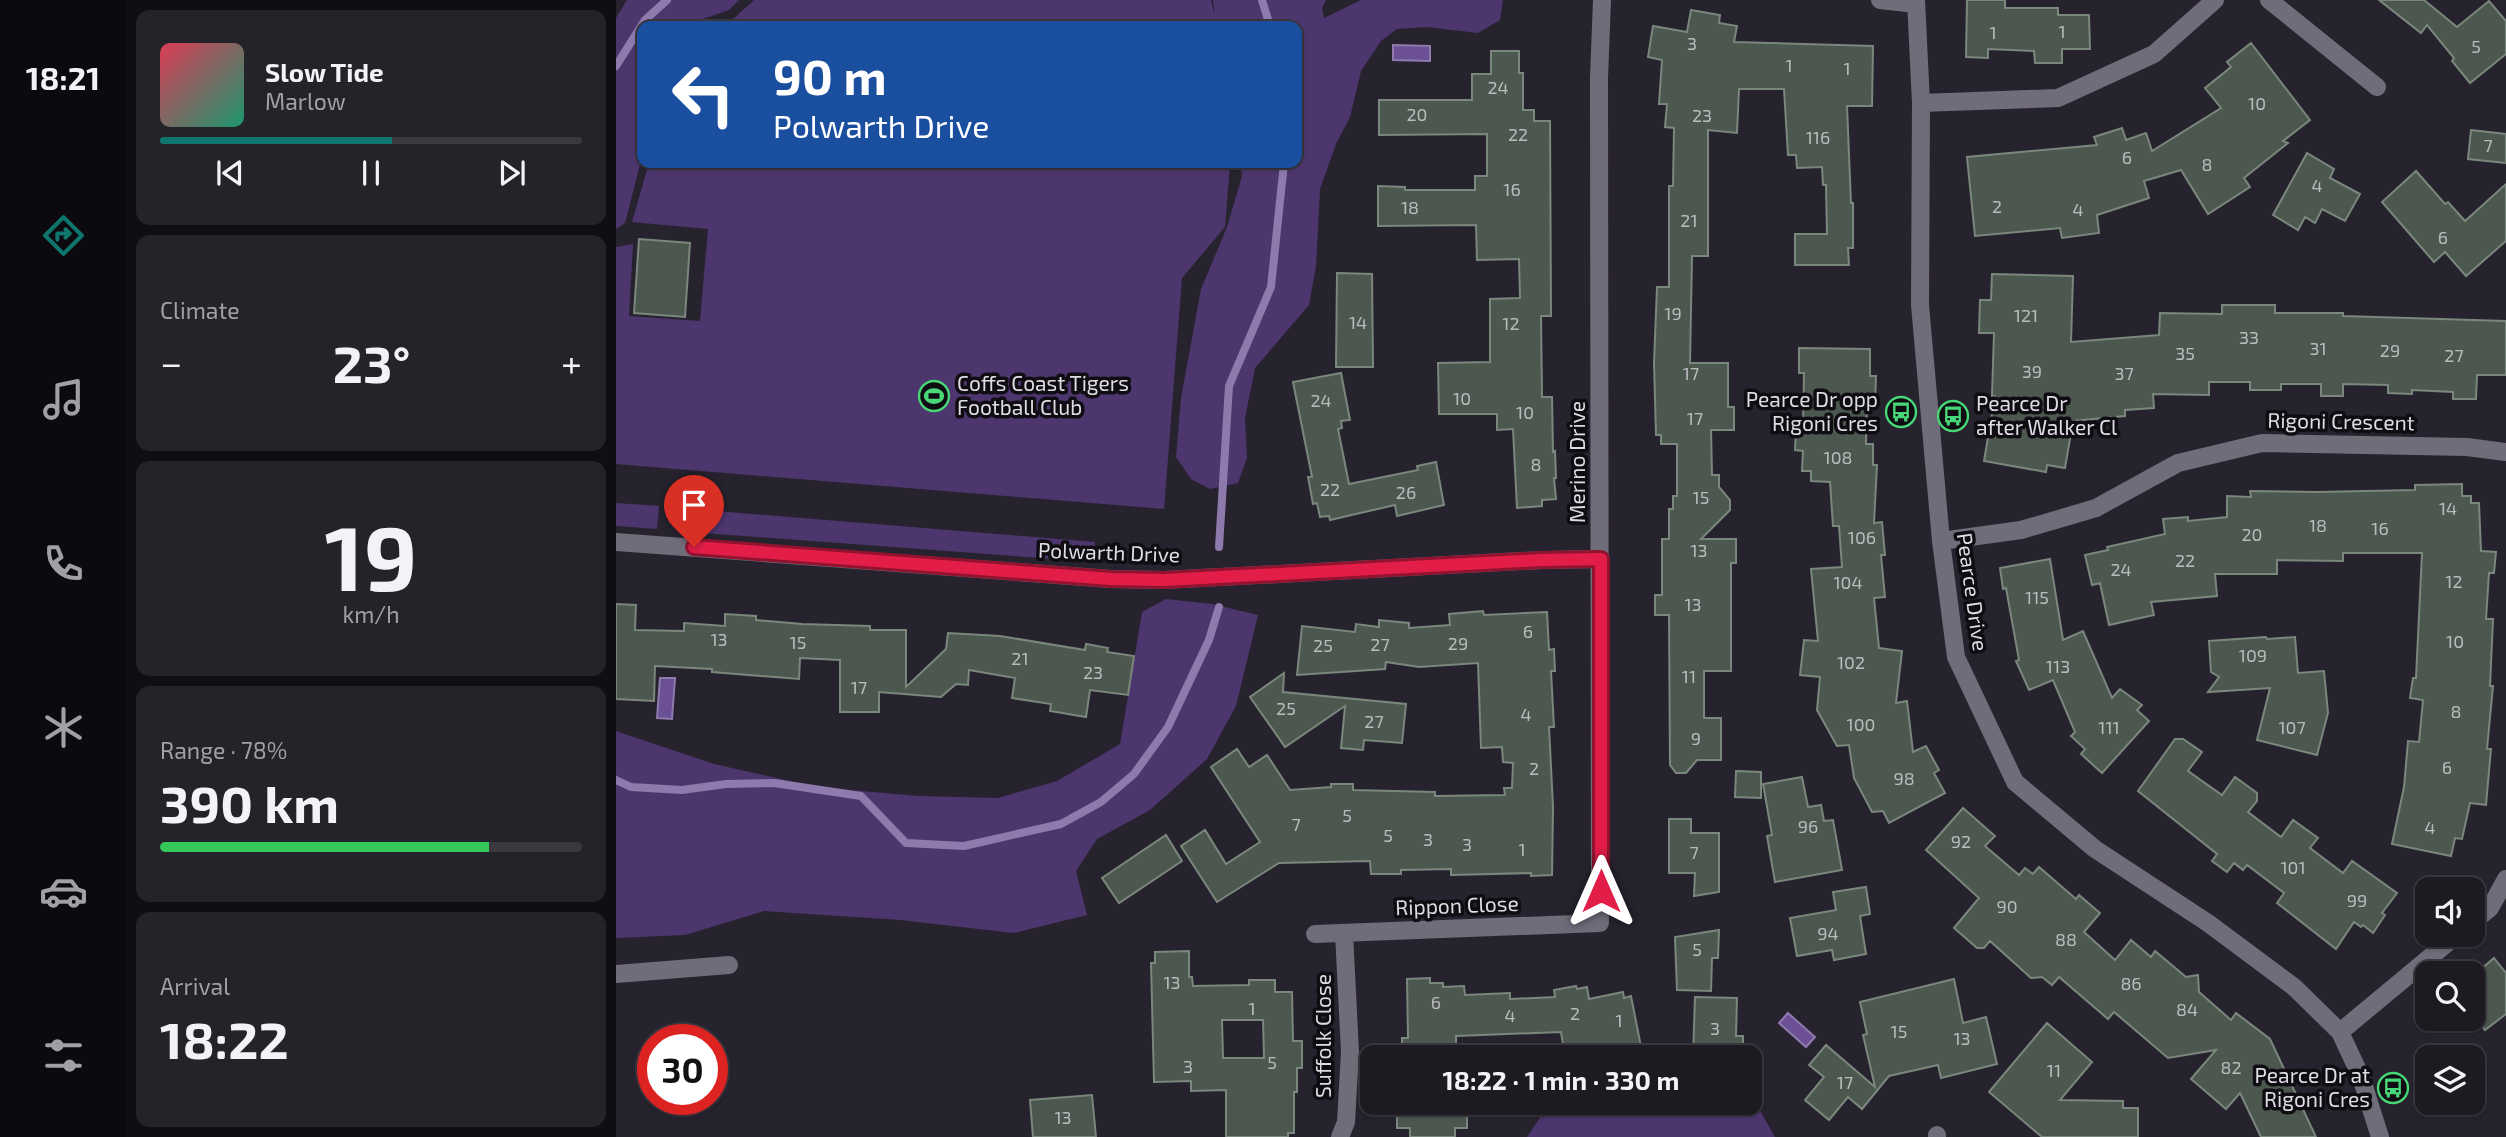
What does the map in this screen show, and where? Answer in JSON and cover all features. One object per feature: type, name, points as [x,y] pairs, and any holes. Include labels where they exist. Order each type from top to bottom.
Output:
[{"type":"street","name":"Merino Drive","points":[[1600,923],[1599,78],[1602,0]]},
{"type":"street","points":[[1880,0],[1916,2]]},
{"type":"street","points":[[1921,103],[2058,98],[2154,54],[2215,0]]},
{"type":"street","points":[[2269,0],[2377,87]]},
{"type":"street","name":"Pearce Drive","points":[[1916,2],[1921,103],[1920,305],[1941,541],[1956,657],[2015,782],[2095,849],[2208,923],[2294,987],[2340,1032],[2361,1077],[2380,1137]]},
{"type":"street","name":"Rigoni Crescent","points":[[1941,541],[2021,530],[2096,508],[2178,463],[2262,443],[2467,447],[2506,452]]},
{"type":"street","name":"Polwarth Drive","points":[[616,542],[1111,579],[1164,580],[1601,559]]},
{"type":"street","points":[[2485,912],[2506,879]]},
{"type":"street","name":"Rippon Close","points":[[1315,934],[1600,923]]},
{"type":"street","name":"Suffolk Close","points":[[1340,1137],[1346,1122],[1350,1052],[1344,933]]},
{"type":"street","points":[[2340,1032],[2442,947]]},
{"type":"street","points":[[616,974],[729,965]]},
{"type":"shaded area","points":[[627,0],[739,0],[729,10],[697,21],[637,21],[637,168],[639,168],[625,223],[616,229],[616,18]]},
{"type":"shaded area","points":[[754,0],[1211,0],[1215,15],[1213,0],[1326,0],[1322,8],[1324,18],[1361,0],[1503,0],[1500,20],[1478,33],[1427,27],[1397,29],[1381,41],[1361,71],[1350,117],[1336,144],[1320,189],[1316,266],[1309,305],[1255,368],[1245,418],[1247,458],[1238,483],[1210,489],[1191,479],[1176,457],[1181,398],[1201,289],[1227,227],[1242,176],[1241,168],[1302,168],[1302,21],[731,21]]},
{"type":"shaded area","points":[[1393,45],[1430,46],[1430,61],[1393,60]]},
{"type":"shaded area","name":"Coffs Coast Tigers Football Club","points":[[648,168],[1230,168],[1225,227],[1182,278],[1164,509],[616,464],[616,247],[633,244],[629,316],[700,321],[708,229],[632,222]]},
{"type":"shaded area","points":[[616,503],[659,506],[657,529],[616,526]]},
{"type":"shaded area","points":[[679,508],[1095,542],[1094,562],[677,531]]},
{"type":"shaded area","points":[[1166,599],[1212,604],[1258,615],[1236,706],[1207,759],[1150,810],[1097,839],[1076,871],[1087,915],[1014,933],[900,920],[764,911],[685,935],[616,938],[616,731],[714,764],[816,787],[918,796],[998,798],[1057,781],[1120,744],[1142,612]]},
{"type":"shaded area","points":[[660,678],[675,678],[672,719],[657,718]]},
{"type":"shaded area","points":[[1788,1013],[1815,1037],[1806,1047],[1779,1023]]},
{"type":"shaded area","points":[[1762,1114],[1775,1137],[1527,1137],[1542,1115]]},
{"type":"building","points":[[1967,0],[2005,0],[2005,8],[2058,8],[2058,15],[2089,15],[2090,49],[2062,49],[2062,63],[2035,63],[2034,51],[1988,49],[1988,58],[1966,57]]},
{"type":"building","points":[[2379,0],[2424,0],[2457,27],[2489,1],[2506,21],[2506,54],[2470,83],[2427,25],[2421,33]]},
{"type":"building","points":[[1691,10],[1720,15],[1719,23],[1737,26],[1734,42],[1873,46],[1872,106],[1847,106],[1853,203],[1853,248],[1848,248],[1849,265],[1795,265],[1795,234],[1827,234],[1826,185],[1823,185],[1822,167],[1797,168],[1796,155],[1788,155],[1784,89],[1739,89],[1737,133],[1708,130],[1708,256],[1692,256],[1690,363],[1728,363],[1728,407],[1734,407],[1734,430],[1711,430],[1712,475],[1719,475],[1719,487],[1730,500],[1730,510],[1701,539],[1736,539],[1736,563],[1731,563],[1731,671],[1704,671],[1704,718],[1721,718],[1721,760],[1697,760],[1686,773],[1676,773],[1670,765],[1669,615],[1655,615],[1655,595],[1662,595],[1662,539],[1669,539],[1669,509],[1673,509],[1673,496],[1677,496],[1677,444],[1661,444],[1661,435],[1656,435],[1654,363],[1657,287],[1669,287],[1669,186],[1673,186],[1674,128],[1665,127],[1667,104],[1659,104],[1662,60],[1648,57],[1653,26],[1687,32]]},
{"type":"building","points":[[2251,43],[2310,120],[2283,141],[2288,143],[2244,178],[2250,187],[2208,214],[2181,170],[2144,181],[2149,198],[2097,215],[2099,233],[2062,238],[2060,228],[1975,236],[1967,157],[2097,145],[2094,137],[2122,128],[2126,140],[2146,133],[2152,151],[2221,108],[2205,88],[2231,67],[2227,62]]},
{"type":"building","points":[[1491,51],[1519,51],[1519,73],[1523,73],[1523,110],[1534,110],[1534,121],[1550,121],[1551,316],[1541,316],[1542,397],[1552,397],[1556,499],[1542,500],[1542,506],[1517,508],[1513,429],[1497,430],[1497,414],[1439,414],[1438,363],[1490,362],[1490,299],[1520,298],[1519,259],[1477,260],[1476,225],[1378,226],[1378,186],[1405,187],[1405,190],[1475,190],[1475,176],[1487,176],[1487,134],[1379,135],[1379,100],[1472,100],[1472,74],[1491,74]]},
{"type":"building","points":[[2471,130],[2506,134],[2506,163],[2468,159]]},
{"type":"building","points":[[2307,153],[2334,169],[2330,178],[2360,194],[2345,221],[2322,209],[2315,223],[2305,217],[2298,230],[2273,215]]},
{"type":"building","points":[[2416,171],[2445,204],[2448,202],[2465,221],[2506,184],[2506,241],[2466,276],[2445,252],[2434,262],[2382,202]]},
{"type":"building","points":[[639,239],[690,243],[685,317],[634,313]]},
{"type":"building","points":[[1337,273],[1372,274],[1373,367],[1336,367]]},
{"type":"building","points":[[1992,274],[2073,276],[2071,342],[2159,335],[2160,313],[2222,314],[2222,305],[2275,305],[2275,313],[2343,313],[2343,316],[2506,321],[2506,375],[2477,375],[2476,399],[2453,399],[2453,392],[2412,390],[2412,394],[2388,393],[2388,385],[2343,384],[2343,396],[2321,396],[2321,384],[2281,384],[2281,390],[2250,390],[2250,382],[2209,382],[2209,395],[2153,394],[2154,408],[2125,410],[2125,416],[2073,421],[2065,468],[2047,465],[2046,472],[1984,461],[1995,396],[1992,396],[1994,333],[1979,333],[1980,300],[1991,300]]},
{"type":"building","points":[[1799,348],[1870,349],[1870,376],[1876,376],[1875,406],[1867,406],[1866,444],[1873,444],[1873,465],[1877,465],[1874,523],[1882,522],[1885,555],[1881,555],[1885,597],[1874,598],[1879,648],[1902,651],[1896,703],[1907,701],[1913,752],[1926,746],[1939,770],[1934,773],[1945,793],[1889,823],[1883,811],[1872,812],[1854,778],[1849,745],[1837,746],[1817,710],[1820,677],[1800,675],[1804,640],[1818,641],[1811,569],[1842,567],[1839,526],[1833,526],[1830,482],[1811,481],[1811,471],[1802,471],[1803,451],[1795,450],[1796,427],[1803,427],[1804,373],[1799,373]]},
{"type":"building","points":[[1341,373],[1350,420],[1341,421],[1342,428],[1338,429],[1349,484],[1418,470],[1417,466],[1436,462],[1444,505],[1397,516],[1395,505],[1330,520],[1329,516],[1320,517],[1317,503],[1313,504],[1308,477],[1312,477],[1293,382]]},
{"type":"building","points":[[2462,484],[2462,496],[2471,496],[2471,503],[2479,503],[2481,551],[2496,552],[2494,573],[2489,573],[2486,619],[2493,619],[2490,686],[2493,686],[2487,749],[2491,749],[2486,805],[2470,803],[2462,839],[2455,838],[2451,856],[2392,844],[2404,787],[2408,741],[2419,742],[2423,700],[2410,698],[2413,678],[2416,678],[2422,553],[2343,553],[2343,561],[2277,560],[2277,574],[2215,574],[2217,596],[2151,602],[2154,615],[2109,625],[2100,583],[2092,585],[2085,555],[2108,550],[2107,547],[2165,534],[2163,519],[2188,517],[2188,521],[2227,517],[2227,496],[2251,497],[2250,491],[2415,490],[2415,485]]},
{"type":"building","points":[[2050,559],[2063,640],[2083,631],[2112,698],[2120,689],[2142,705],[2137,710],[2149,721],[2102,773],[2081,754],[2085,749],[2071,736],[2075,732],[2053,680],[2029,690],[2016,661],[2019,660],[2000,568]]},
{"type":"building","points":[[616,604],[636,605],[635,630],[684,631],[684,623],[725,626],[725,614],[756,616],[756,620],[870,626],[870,630],[906,630],[906,687],[946,649],[948,633],[1000,636],[1085,650],[1086,644],[1108,648],[1107,652],[1134,656],[1128,695],[1090,690],[1086,717],[1050,711],[1051,704],[1012,698],[1015,678],[969,670],[968,685],[956,684],[941,697],[879,692],[879,712],[840,712],[840,660],[800,658],[799,679],[712,672],[712,669],[655,666],[654,701],[616,699]]},
{"type":"building","points":[[1483,611],[1484,615],[1547,612],[1549,650],[1554,649],[1555,671],[1551,671],[1554,727],[1549,727],[1553,807],[1552,875],[1451,875],[1451,869],[1401,870],[1401,874],[1371,874],[1370,861],[1279,863],[1217,902],[1181,846],[1205,830],[1226,864],[1260,842],[1211,767],[1237,749],[1249,767],[1267,755],[1290,790],[1353,784],[1353,790],[1435,792],[1435,796],[1505,795],[1504,788],[1512,788],[1513,763],[1503,762],[1502,747],[1481,748],[1478,663],[1419,667],[1386,662],[1385,669],[1297,675],[1302,626],[1355,632],[1356,624],[1379,627],[1379,620],[1409,623],[1409,628],[1450,625],[1449,614]]},
{"type":"building","points":[[2295,637],[2298,673],[2324,671],[2328,713],[2317,755],[2257,740],[2270,688],[2208,692],[2219,677],[2211,672],[2209,641]]},
{"type":"building","points":[[1284,673],[1283,692],[1406,704],[1402,743],[1364,740],[1363,750],[1341,748],[1345,706],[1285,747],[1250,697]]},
{"type":"building","points":[[2175,739],[2183,739],[2202,752],[2188,771],[2222,795],[2235,777],[2257,793],[2257,801],[2248,812],[2281,837],[2293,820],[2318,838],[2310,848],[2343,873],[2352,861],[2397,893],[2382,913],[2385,915],[2373,933],[2354,922],[2336,949],[2277,903],[2284,893],[2247,865],[2243,870],[2234,863],[2227,872],[2212,861],[2217,854],[2138,791]]},
{"type":"building","points":[[1736,771],[1761,772],[1761,798],[1735,797]]},
{"type":"building","points":[[1802,777],[1808,807],[1821,805],[1824,821],[1833,820],[1842,870],[1775,882],[1767,836],[1772,835],[1763,784]]},
{"type":"building","points":[[1963,808],[1995,836],[1985,846],[2019,875],[2025,868],[2033,874],[2039,867],[2076,899],[2079,895],[2100,913],[2084,932],[2115,960],[2131,940],[2151,957],[2155,951],[2186,977],[2198,975],[2199,992],[2231,1020],[2236,1013],[2270,1039],[2316,1137],[2261,1137],[2240,1093],[2226,1109],[2191,1079],[2216,1050],[2168,1058],[2114,1012],[2108,1019],[2059,977],[2052,985],[2042,977],[2031,978],[1990,941],[1984,948],[1977,948],[1954,928],[1979,898],[1926,850]]},
{"type":"building","points":[[1669,819],[1691,819],[1691,833],[1719,833],[1719,892],[1694,896],[1695,873],[1669,873]]},
{"type":"building","points":[[1166,835],[1182,861],[1119,903],[1102,878]]},
{"type":"building","points":[[1866,887],[1870,914],[1860,916],[1866,954],[1834,960],[1832,950],[1797,956],[1790,918],[1836,910],[1833,892]]},
{"type":"building","points":[[1719,930],[1718,958],[1712,958],[1711,991],[1677,990],[1675,937]]},
{"type":"building","points":[[1189,951],[1189,977],[1192,977],[1193,986],[1249,985],[1249,980],[1275,980],[1275,992],[1292,992],[1293,1041],[1302,1041],[1302,1068],[1297,1068],[1297,1092],[1294,1092],[1294,1133],[1288,1133],[1288,1137],[1226,1137],[1226,1090],[1191,1091],[1191,1081],[1154,1082],[1151,963],[1155,963],[1155,952]],"holes":[[[1222,1020],[1263,1020],[1264,1058],[1223,1058]]]},
{"type":"building","points":[[2494,958],[2506,973],[2506,1014],[2485,1030],[2485,966]]},
{"type":"building","points":[[1430,978],[1430,983],[1443,983],[1443,987],[1464,986],[1465,995],[1510,993],[1510,999],[1555,997],[1554,990],[1576,986],[1577,989],[1587,987],[1589,999],[1623,992],[1624,998],[1631,996],[1641,1045],[1563,1045],[1561,1032],[1456,1036],[1456,1045],[1402,1045],[1402,1038],[1408,1038],[1407,979]]},
{"type":"building","points":[[1954,979],[1963,1023],[1986,1017],[1997,1064],[1941,1078],[1938,1065],[1889,1076],[1862,1109],[1848,1097],[1829,1120],[1805,1100],[1824,1077],[1809,1065],[1826,1045],[1875,1087],[1863,1035],[1867,1034],[1860,1002]]},
{"type":"building","points":[[1695,997],[1737,998],[1736,1036],[1743,1036],[1743,1045],[1693,1045]]},
{"type":"building","points":[[2047,1023],[2092,1062],[2060,1100],[2123,1101],[2123,1108],[2138,1108],[2138,1137],[2042,1137],[1989,1092]]},
{"type":"building","points":[[1092,1095],[1096,1137],[1033,1137],[1030,1100]]},
{"type":"building","points":[[1397,1115],[1467,1115],[1467,1128],[1455,1128],[1455,1137],[1410,1137],[1410,1128],[1397,1128]]},
{"type":"waterway","points":[[644,21],[667,0]]},
{"type":"waterway","points":[[1262,0],[1268,21]]},
{"type":"waterway","points":[[616,66],[637,33]]},
{"type":"waterway","points":[[1219,547],[1229,386],[1271,287],[1283,168]]},
{"type":"waterway","points":[[616,780],[631,787],[682,790],[726,784],[774,783],[861,796],[906,843],[964,846],[1061,824],[1101,802],[1134,774],[1168,727],[1209,640],[1219,607]]},
{"type":"place","name":"Coffs Coast Tigers Football Club","points":[[934,396]]},
{"type":"place","name":"Pearce Dr opp Rigoni Cres","points":[[1901,412]]},
{"type":"place","name":"Pearce Dr after Walker Cl","points":[[1953,416]]},
{"type":"place","name":"Pearce Dr at Rigoni Cres","points":[[2393,1088]]},
{"type":"route","points":[[694,547],[1111,579],[1164,580],[1601,559],[1601,891]]}]
